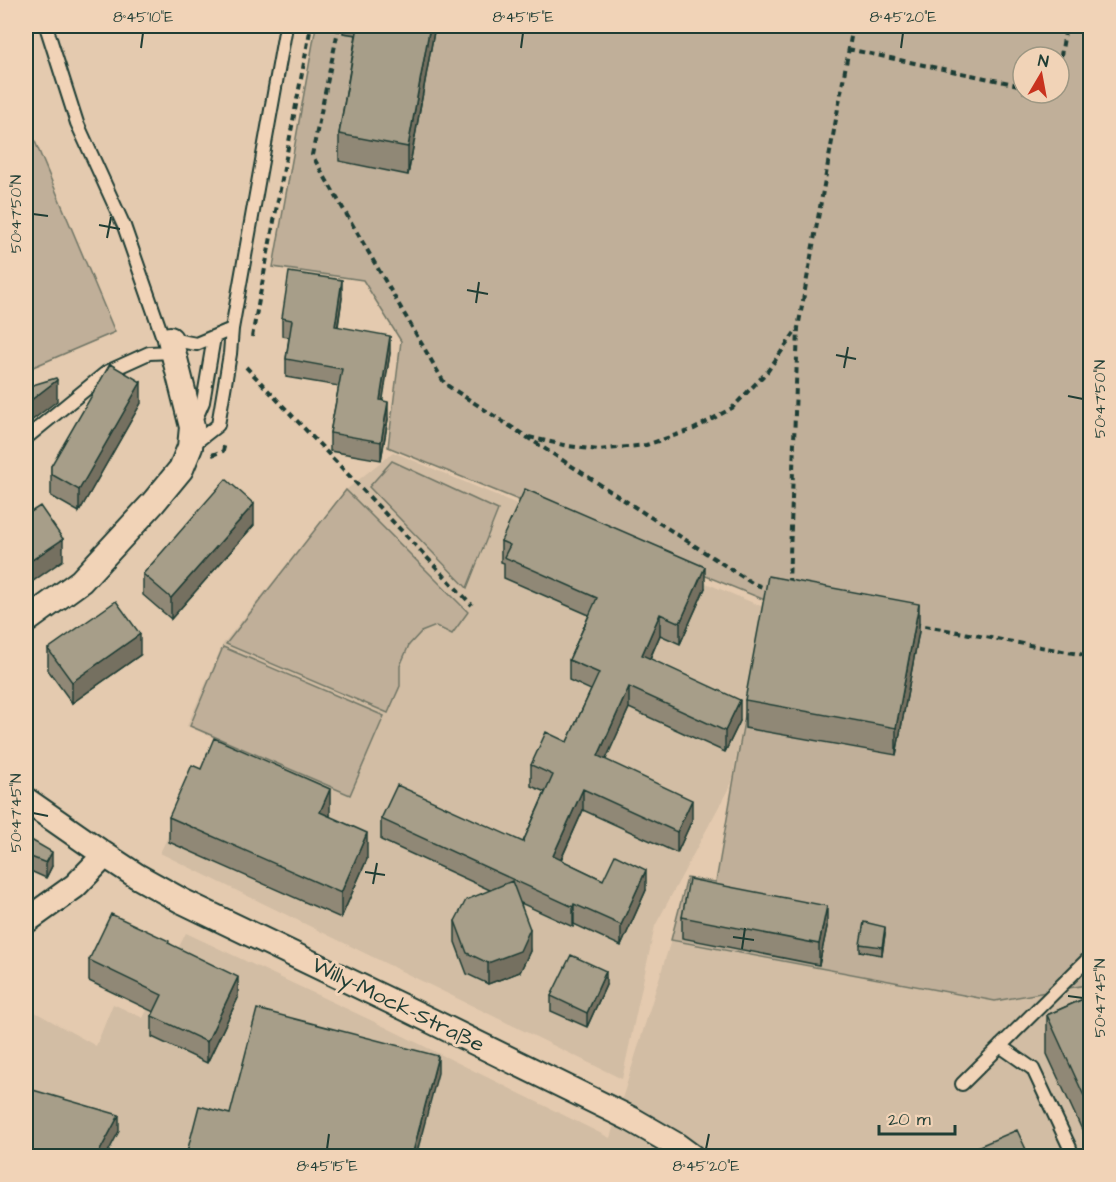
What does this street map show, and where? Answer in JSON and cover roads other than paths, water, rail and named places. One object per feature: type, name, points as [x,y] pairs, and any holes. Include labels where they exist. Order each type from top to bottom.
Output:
[{"type":"street","points":[[26,621],[81,581],[181,469],[191,437],[172,346]]},
{"type":"street","name":"Willy-Mock-Straße","points":[[26,800],[137,876],[182,901],[631,1119],[691,1156]]},
{"type":"street","points":[[26,921],[75,886],[105,855]]},
{"type":"lane","points":[[46,26],[77,123],[124,226],[162,335],[172,346]]},
{"type":"lane","points":[[191,437],[218,425],[231,354],[232,329],[286,26]]},
{"type":"lane","points":[[26,438],[107,372],[149,353],[172,346],[196,344],[232,329]]},
{"type":"lane","points":[[191,437],[203,402],[214,337]]},
{"type":"lane","points":[[962,1084],[1090,957]]},
{"type":"lane","points":[[1000,1046],[1034,1069],[1070,1148]]}]
